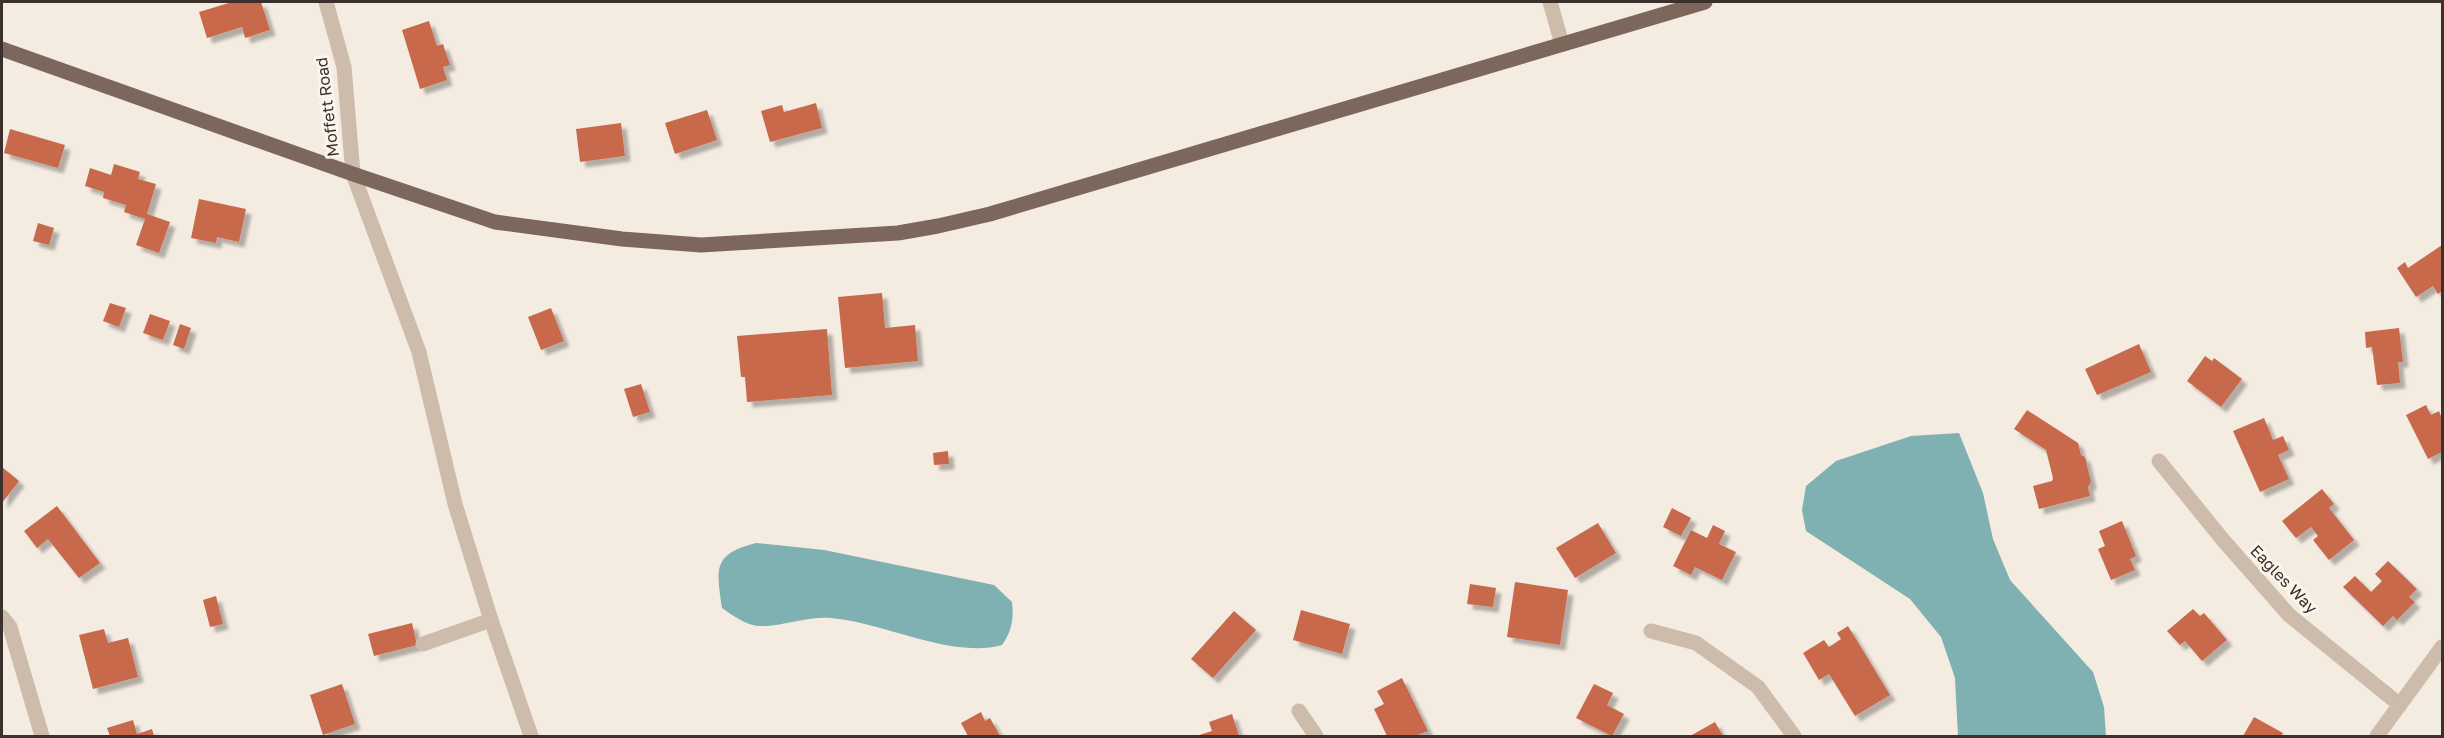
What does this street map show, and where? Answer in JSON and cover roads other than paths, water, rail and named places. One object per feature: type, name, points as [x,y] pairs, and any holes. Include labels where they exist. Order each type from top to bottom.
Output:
[{"type":"main road","points":[[2,49],[495,222],[621,239],[701,245],[898,233],[990,214],[1706,2]]},
{"type":"street","name":"Moffett Road","points":[[326,2],[344,68],[353,174],[419,352],[455,504],[491,620],[531,736]]},
{"type":"street","points":[[1550,2],[1562,44]]},
{"type":"street","name":"Eagles Way","points":[[2159,461],[2223,540],[2289,615],[2400,705]]},
{"type":"street","points":[[2,617],[10,627],[42,736]]},
{"type":"street","points":[[423,644],[491,620]]},
{"type":"street","points":[[1651,631],[1696,643],[1758,687],[1794,736]]},
{"type":"street","points":[[2377,736],[2442,647]]},
{"type":"street","points":[[1299,711],[1316,736]]},
{"type":"water","points":[[1959,433],[1983,493],[1993,539],[2010,580],[2093,672],[2104,707],[2106,736],[1958,736],[1955,678],[1941,637],[1910,599],[1806,531],[1802,510],[1806,486],[1836,461],[1911,436]]},
{"type":"water","points":[[756,543],[824,550],[994,585],[1012,602],[1010,629],[1002,645],[982,648],[939,644],[872,626],[831,618],[767,626],[749,624],[722,608],[719,573],[725,558],[732,552]]}]
